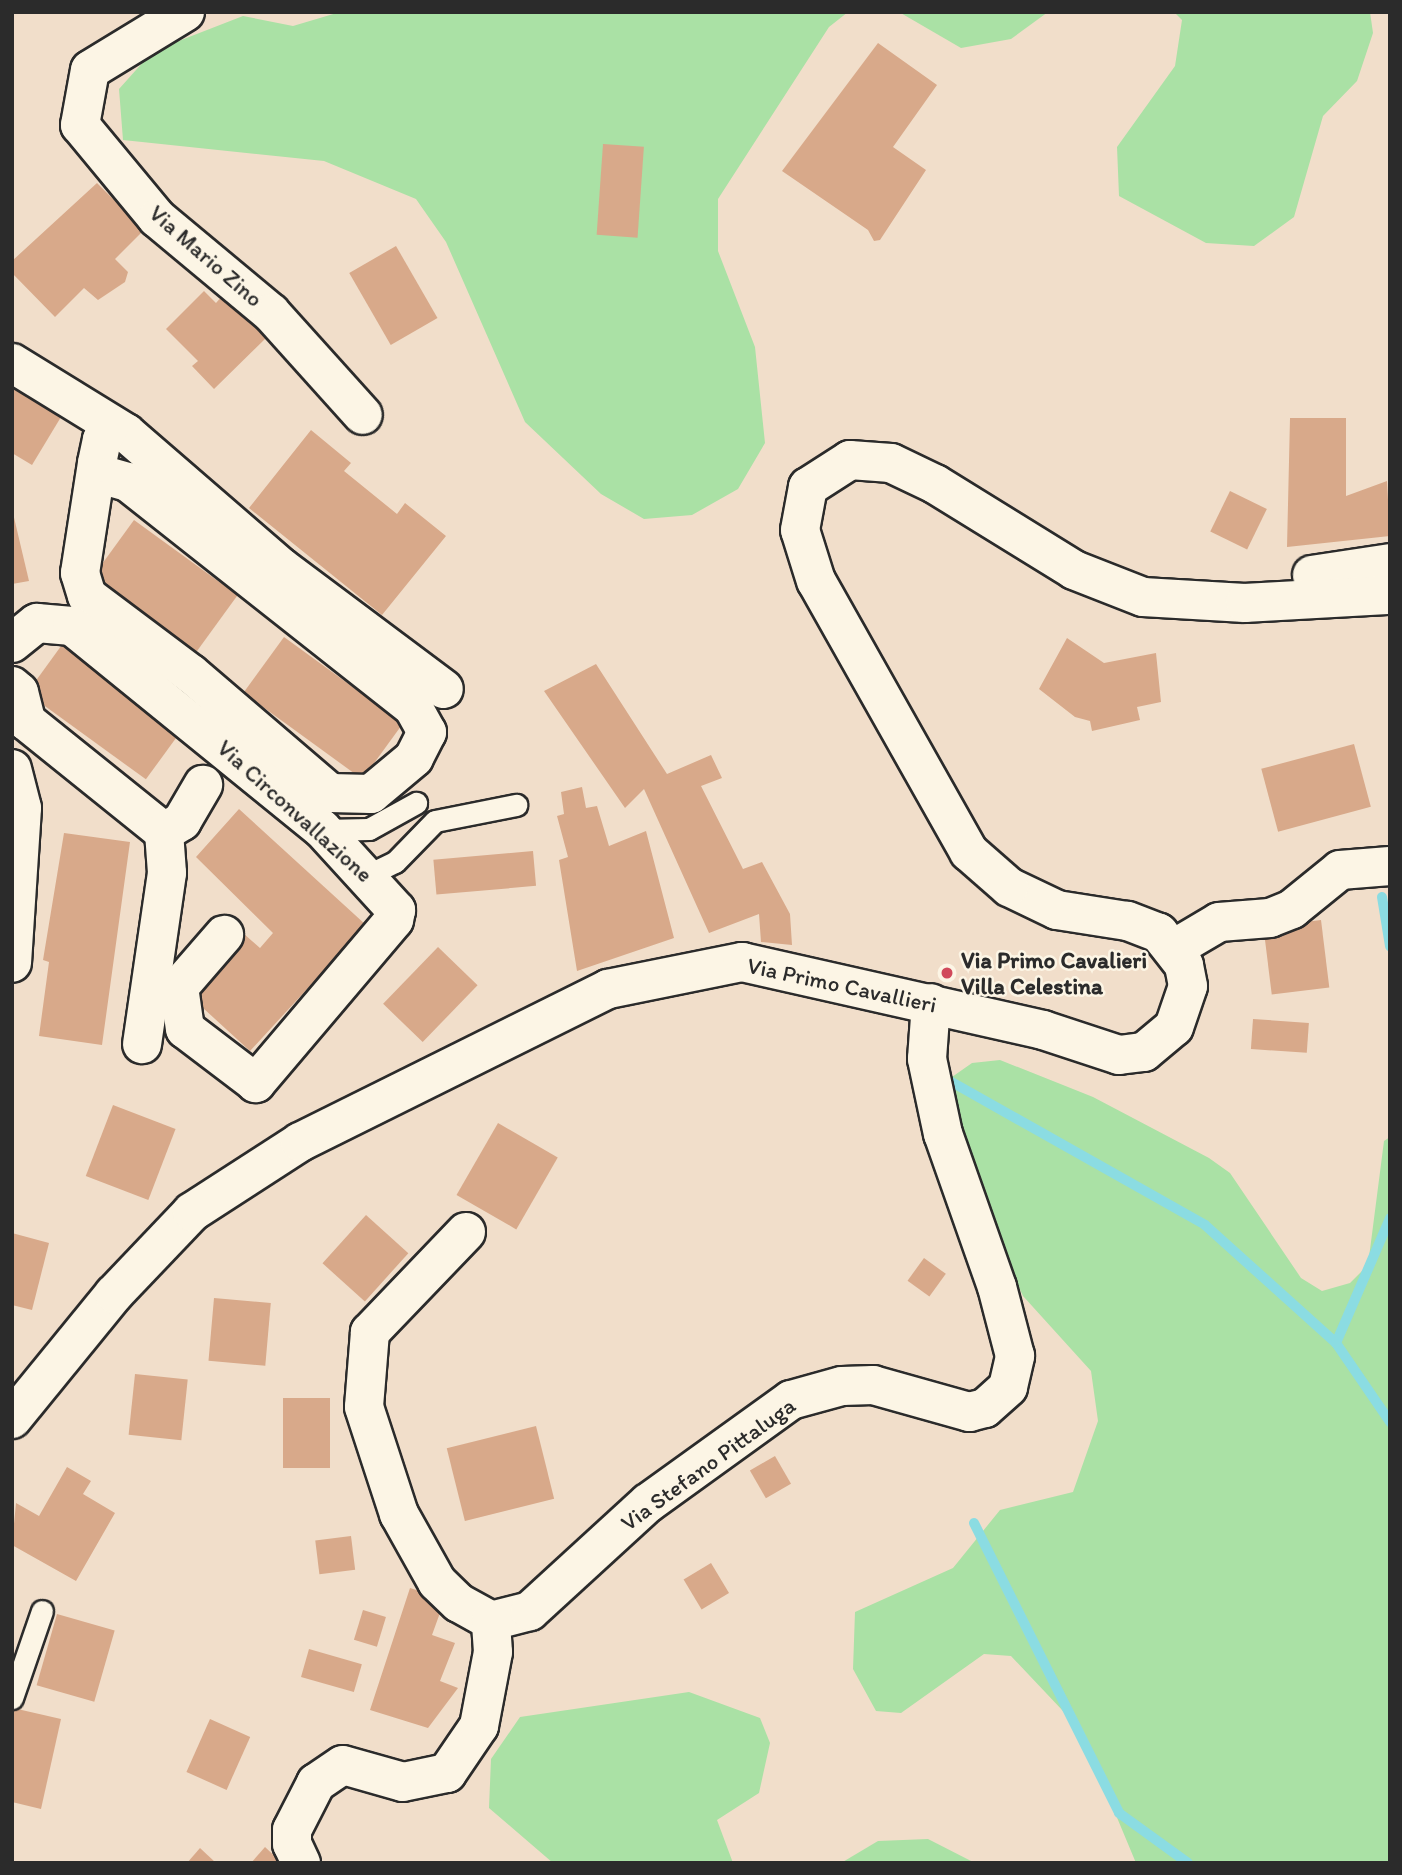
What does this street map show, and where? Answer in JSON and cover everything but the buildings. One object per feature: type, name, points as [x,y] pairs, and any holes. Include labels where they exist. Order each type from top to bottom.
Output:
[{"type":"street","name":"Via Mario Zino","points":[[185,12],[90,70],[80,125],[157,218],[271,313],[363,415]]},
{"type":"street","points":[[12,363],[110,424],[282,568],[444,689]]},
{"type":"street","points":[[96,473],[128,482],[414,707],[427,732],[414,758],[371,794],[330,793],[191,674],[87,596],[80,573],[96,473],[110,424]]},
{"type":"street","points":[[1390,595],[1245,603],[1143,597],[1074,570],[936,484],[891,463],[850,460],[808,487],[800,530],[816,581],[969,852],[1009,887],[1057,910],[1127,921],[1159,933],[1175,948],[1219,922],[1270,918],[1292,909],[1339,870],[1390,866]]},
{"type":"street","points":[[1312,575],[1390,563]]},
{"type":"street","name":"Via Circonvallazione","points":[[12,643],[37,623],[72,626],[322,830],[392,901],[394,920],[256,1083],[185,1029],[179,987],[224,935]]},
{"type":"street","points":[[12,686],[19,692],[26,721],[164,832],[167,873],[142,1045]]},
{"type":"street","points":[[12,769],[22,808],[12,962]]},
{"type":"street","points":[[164,832],[182,821],[203,785]]},
{"type":"street","name":"Via Primo Cavallieri","points":[[12,1419],[114,1294],[192,1212],[300,1142],[608,989],[742,962],[931,1003],[1119,1055],[1144,1052],[1174,1027],[1188,986],[1175,948]]},
{"type":"street","name":"Via Stefano Pittaluga","points":[[491,1621],[530,1611],[648,1503],[791,1400],[842,1386],[873,1385],[970,1412],[985,1408],[1008,1387],[1015,1356],[997,1287],[943,1134],[927,1059],[931,1003]]},
{"type":"street","points":[[301,1863],[292,1844],[297,1812],[330,1772],[359,1766],[387,1779],[421,1781],[447,1773],[459,1761],[484,1703],[493,1652],[491,1621],[459,1604],[431,1572],[399,1514],[364,1407],[370,1332],[466,1232]]},
{"type":"lane","points":[[322,830],[369,829],[416,803]]},
{"type":"lane","points":[[368,875],[395,862],[435,821],[516,805]]},
{"type":"lane","points":[[12,1698],[42,1611]]},
{"type":"green space","points":[[340,12],[848,12],[829,27],[718,199],[718,251],[755,347],[765,443],[738,489],[692,515],[644,519],[601,494],[525,422],[446,242],[416,199],[324,161],[123,140],[119,89],[153,51],[243,16],[293,26]]},
{"type":"green space","points":[[899,12],[1048,12],[1011,39],[961,48]]},
{"type":"green space","points":[[1174,12],[1370,12],[1373,33],[1357,81],[1323,116],[1294,217],[1254,246],[1206,243],[1119,196],[1117,147],[1175,66],[1182,20]]},
{"type":"green space","points":[[1000,1060],[1093,1097],[1209,1158],[1230,1173],[1301,1278],[1322,1291],[1350,1283],[1368,1265],[1384,1141],[1390,1137],[1390,1863],[1136,1863],[1080,1729],[1011,1656],[984,1654],[901,1713],[876,1711],[853,1669],[855,1612],[953,1568],[1000,1510],[1073,1492],[1098,1421],[1091,1371],[1023,1296],[979,1201],[952,1077],[972,1063]]},
{"type":"green space","points":[[689,1692],[760,1718],[770,1743],[759,1793],[717,1820],[733,1863],[553,1863],[489,1808],[491,1759],[520,1717]]},
{"type":"green space","points":[[928,1839],[975,1863],[841,1863],[878,1841]]},
{"type":"waterway","points":[[1382,897],[1390,946]]},
{"type":"waterway","points":[[941,1076],[1205,1225],[1336,1343],[1390,1422]]},
{"type":"waterway","points":[[1336,1343],[1390,1218]]},
{"type":"waterway","points":[[974,1523],[1119,1813],[1188,1863]]},
{"type":"place","name":"Via Primo Cavalieri Villa Celestina","points":[[947,973]]}]
